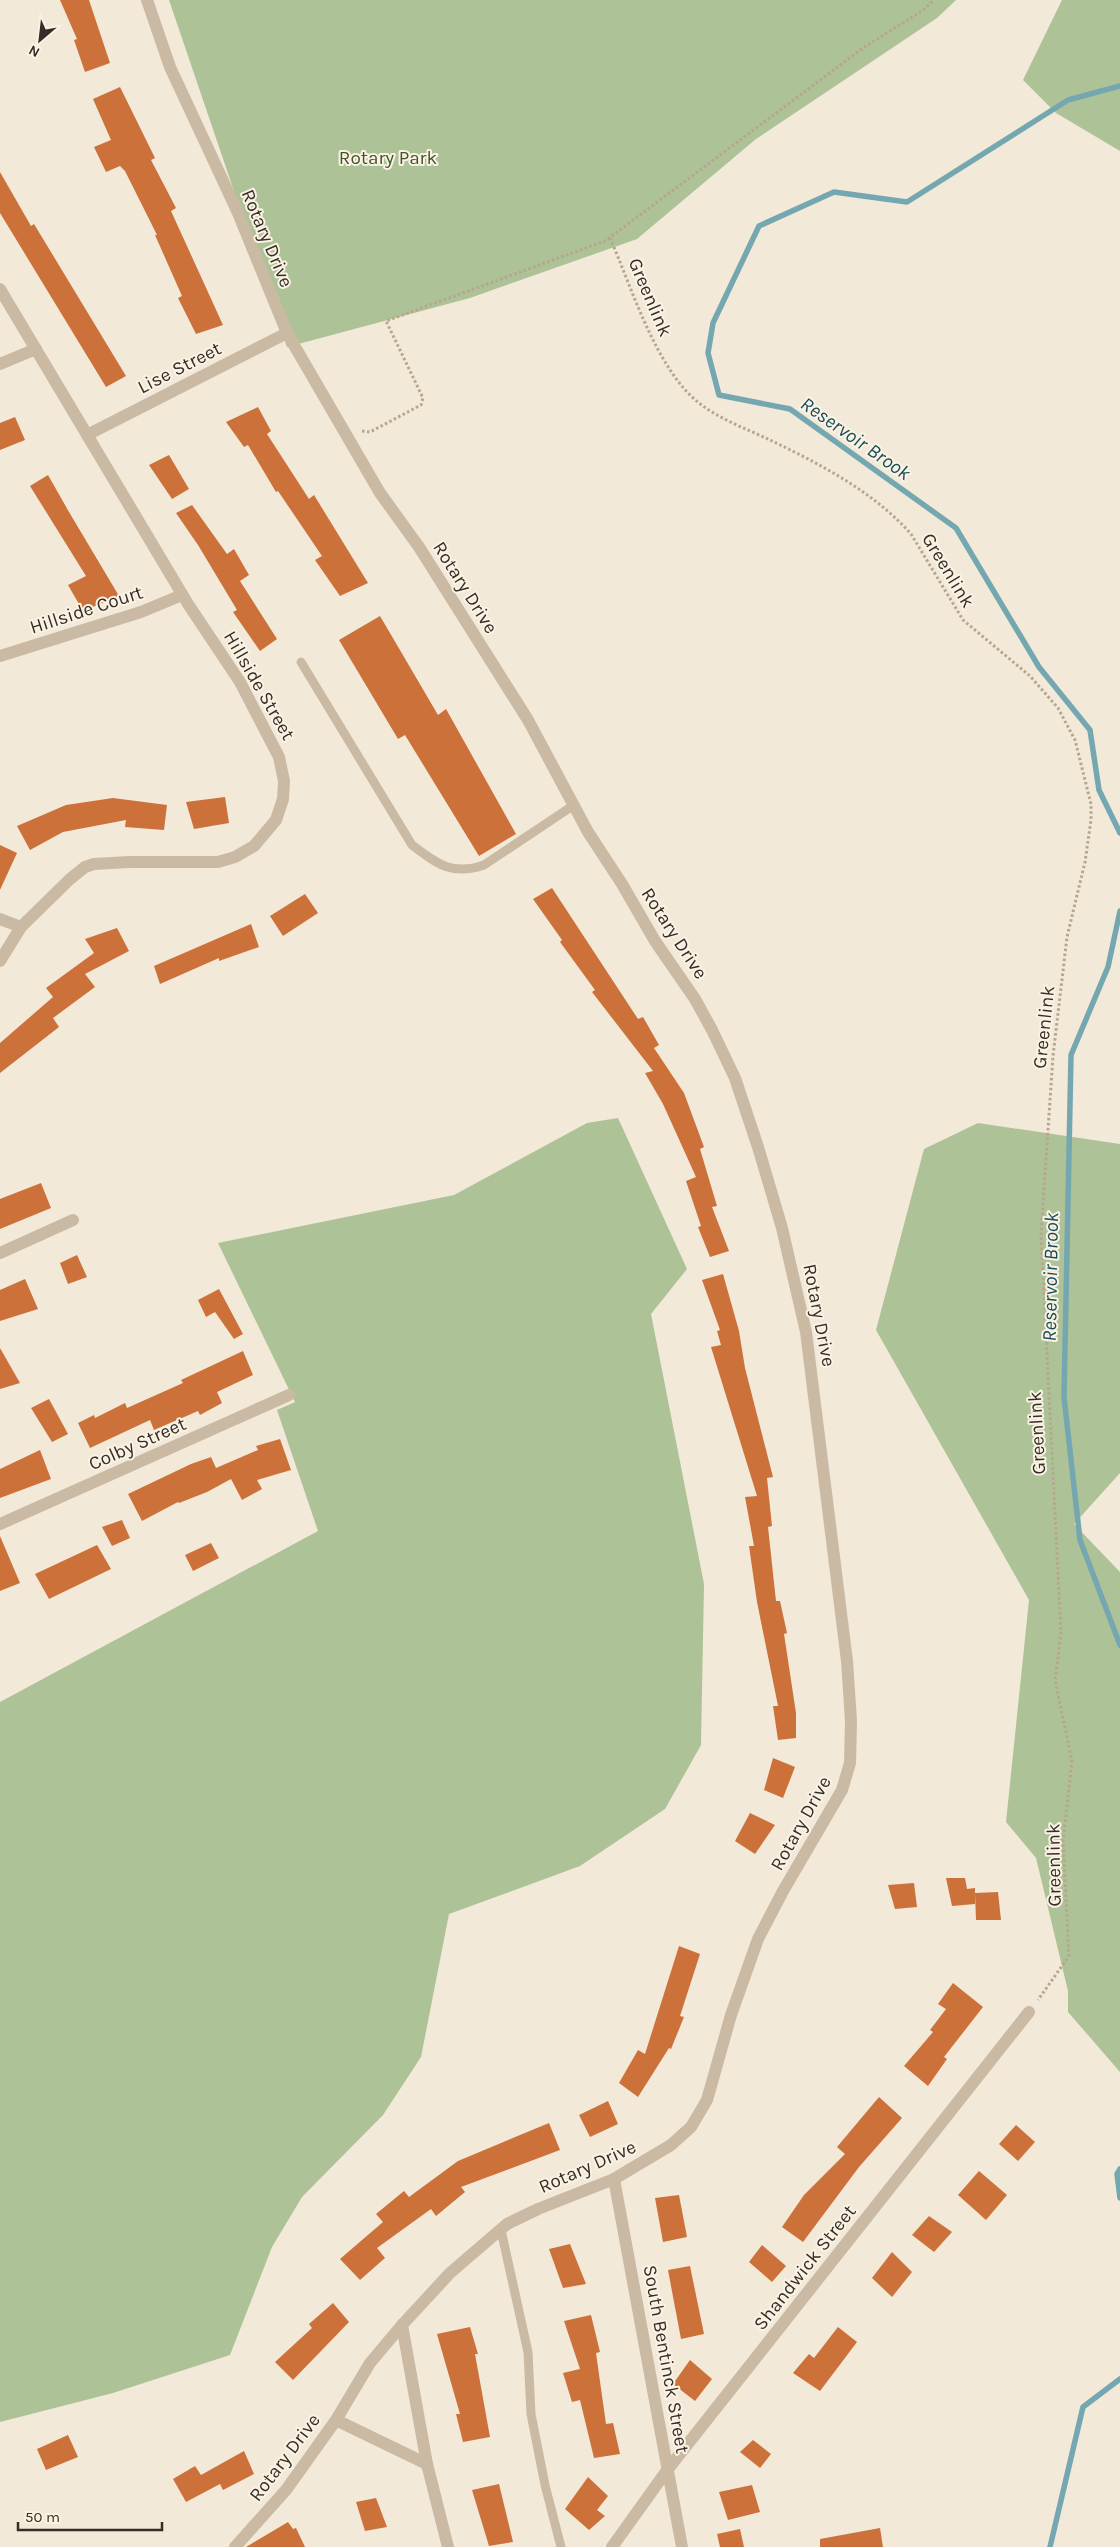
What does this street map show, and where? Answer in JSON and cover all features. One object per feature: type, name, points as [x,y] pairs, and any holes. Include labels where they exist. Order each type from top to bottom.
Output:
[{"type":"street","name":"Rotary Drive","points":[[147,0],[170,67],[238,213],[287,333],[380,493],[419,547],[528,720],[574,805],[655,941],[695,998],[735,1078],[780,1218],[797,1287],[812,1367],[847,1661],[851,1721],[850,1763],[847,1778],[839,1796],[783,1891],[758,1939],[731,2015],[711,2089],[704,2106],[690,2127],[679,2139],[614,2178],[506,2224],[450,2273],[370,2363],[336,2420],[276,2503],[235,2547]]},
{"type":"street","name":"Hillside Street","points":[[0,289],[182,595],[240,682],[279,757],[284,793],[276,820],[254,846],[227,860],[210,863],[120,862],[94,864],[85,867],[70,879],[21,927],[0,961]]},
{"type":"street","name":"Lise Street","points":[[87,435],[287,333]]},
{"type":"street","points":[[0,364],[36,349]]},
{"type":"street","name":"Hillside Court","points":[[0,656],[141,612],[182,595]]},
{"type":"street","points":[[0,918],[21,927]]},
{"type":"street","points":[[0,1253],[73,1220]]},
{"type":"street","name":"Colby Street","points":[[0,1524],[289,1395]]},
{"type":"street","name":"Shandwick Street","points":[[612,2547],[668,2469],[1029,2012]]},
{"type":"street","name":"South Bentinck Street","points":[[614,2178],[682,2547]]},
{"type":"street","points":[[402,2325],[427,2464],[448,2547]]},
{"type":"street","points":[[336,2420],[427,2464]]},
{"type":"lane","points":[[301,662],[412,845],[431,860],[448,868],[468,870],[484,865],[574,805]]},
{"type":"lane","points":[[501,2230],[528,2352],[531,2414],[561,2547]]},
{"type":"path","points":[[358,429],[370,432],[421,405],[423,398],[386,321],[534,268],[610,238],[626,227],[628,221],[682,185],[863,48],[922,10],[934,0]]},
{"type":"path","name":"Greenlink","points":[[610,238],[661,355],[676,379],[699,403],[809,458],[861,491],[901,523],[911,534],[963,620],[1030,676],[1058,708],[1075,740],[1091,804],[1091,820],[1085,862],[1067,937],[1054,1046],[1041,1234],[1061,1634],[1055,1680],[1072,1761],[1063,1842],[1070,1956],[1029,2012]]},
{"type":"green space","name":"Rotary Park","points":[[169,0],[956,0],[937,18],[756,139],[637,239],[470,298],[287,347]]},
{"type":"green space","points":[[1062,0],[1120,0],[1120,151],[1056,113],[1023,80]]},
{"type":"green space","points":[[618,1118],[687,1269],[651,1314],[704,1584],[701,1745],[665,1809],[580,1866],[449,1914],[421,2057],[383,2115],[302,2197],[272,2247],[230,2355],[113,2393],[0,2422],[0,1702],[318,1531],[277,1410],[295,1402],[218,1243],[454,1195],[587,1123]]},
{"type":"green space","points":[[978,1123],[1120,1144],[1120,1473],[1074,1524],[1120,1572],[1120,2072],[1068,2012],[1068,1991],[1036,1858],[1006,1822],[1029,1600],[876,1330],[924,1149]]},
{"type":"building","points":[[60,0],[89,0],[110,63],[85,72],[74,40],[77,39]]},
{"type":"building","points":[[120,87],[155,158],[151,160],[176,208],[171,211],[223,325],[196,334],[178,298],[182,296],[155,235],[157,235],[125,171],[120,166],[106,172],[94,147],[111,140],[93,99]]},
{"type":"building","points":[[0,172],[31,226],[34,224],[126,376],[106,387],[0,213]]},
{"type":"building","points":[[258,407],[271,431],[267,434],[309,499],[314,495],[368,583],[340,596],[315,560],[322,556],[278,491],[276,492],[248,445],[244,447],[226,422]]},
{"type":"building","points":[[15,417],[25,440],[0,450],[0,423]]},
{"type":"building","points":[[169,455],[189,489],[172,499],[149,465]]},
{"type":"building","points":[[48,475],[119,596],[83,611],[68,585],[86,576],[30,486]]},
{"type":"building","points":[[192,505],[227,554],[234,549],[249,575],[240,581],[277,639],[260,651],[233,612],[237,610],[198,545],[176,513]]},
{"type":"building","points":[[380,616],[438,715],[446,709],[516,834],[479,856],[405,735],[398,739],[339,640]]},
{"type":"building","points":[[225,797],[229,823],[194,829],[186,802]]},
{"type":"building","points":[[113,798],[167,805],[164,830],[125,827],[126,820],[63,832],[30,850],[17,826],[66,805]]},
{"type":"building","points":[[0,845],[17,853],[0,890]]},
{"type":"building","points":[[552,888],[638,1019],[643,1017],[659,1045],[654,1048],[684,1093],[704,1147],[700,1149],[717,1206],[712,1207],[729,1251],[710,1257],[698,1227],[701,1226],[686,1181],[696,1177],[663,1104],[645,1073],[653,1071],[592,992],[595,990],[560,942],[562,940],[533,899]]},
{"type":"building","points":[[305,894],[318,913],[283,936],[270,916]]},
{"type":"building","points":[[251,924],[259,947],[219,961],[219,958],[160,984],[154,966]]},
{"type":"building","points":[[117,928],[129,951],[85,974],[95,987],[53,1018],[59,1027],[0,1073],[0,1043],[53,997],[46,988],[94,953],[85,939]]},
{"type":"building","points":[[41,1183],[51,1208],[0,1229],[0,1199]]},
{"type":"building","points":[[77,1255],[87,1277],[68,1284],[60,1263]]},
{"type":"building","points":[[723,1274],[739,1331],[745,1368],[773,1477],[767,1478],[772,1526],[768,1527],[776,1601],[780,1601],[787,1633],[784,1634],[796,1713],[796,1738],[778,1740],[773,1706],[778,1706],[757,1602],[749,1546],[754,1546],[745,1497],[757,1496],[711,1347],[721,1345],[717,1331],[720,1330],[702,1280]]},
{"type":"building","points":[[25,1279],[38,1309],[0,1321],[0,1290]]},
{"type":"building","points":[[219,1289],[243,1334],[234,1339],[215,1312],[206,1317],[198,1300]]},
{"type":"building","points":[[0,1348],[20,1383],[0,1389]]},
{"type":"building","points":[[243,1351],[253,1375],[217,1392],[222,1403],[200,1415],[198,1411],[154,1430],[150,1420],[90,1448],[78,1423],[94,1415],[95,1418],[125,1403],[127,1408],[183,1383],[181,1380]]},
{"type":"building","points":[[49,1399],[68,1434],[52,1442],[31,1408]]},
{"type":"building","points":[[280,1439],[291,1470],[257,1480],[262,1489],[242,1500],[231,1479],[207,1492],[178,1502],[142,1521],[128,1494],[191,1464],[211,1457],[216,1468],[258,1450],[256,1446]]},
{"type":"building","points":[[40,1450],[51,1479],[0,1498],[0,1469]]},
{"type":"building","points":[[122,1520],[130,1538],[112,1546],[102,1527]]},
{"type":"building","points":[[0,1536],[20,1583],[0,1591]]},
{"type":"building","points":[[211,1543],[219,1558],[193,1571],[185,1555]]},
{"type":"building","points":[[97,1545],[111,1569],[49,1599],[35,1574]]},
{"type":"building","points":[[773,1758],[795,1767],[783,1798],[764,1790]]},
{"type":"building","points":[[750,1813],[775,1825],[755,1854],[735,1841]]},
{"type":"building","points":[[946,1878],[965,1878],[967,1889],[975,1888],[975,1904],[952,1906]]},
{"type":"building","points":[[914,1883],[917,1907],[895,1909],[888,1885]]},
{"type":"building","points":[[998,1892],[1001,1920],[976,1920],[975,1893]]},
{"type":"building","points":[[679,1946],[700,1954],[680,2016],[684,2017],[671,2049],[669,2048],[638,2097],[619,2083],[638,2050],[645,2054]]},
{"type":"building","points":[[953,1983],[983,2007],[944,2057],[947,2059],[928,2086],[904,2066],[933,2032],[930,2030],[946,2009],[938,2004]]},
{"type":"building","points":[[879,2097],[902,2118],[859,2167],[803,2242],[782,2227],[804,2195],[845,2154],[837,2147]]},
{"type":"building","points":[[608,2101],[618,2124],[590,2137],[579,2115]]},
{"type":"building","points":[[549,2123],[560,2150],[461,2187],[465,2192],[436,2216],[431,2209],[377,2248],[385,2258],[360,2280],[340,2259],[383,2222],[376,2214],[404,2191],[409,2197],[458,2161]]},
{"type":"building","points":[[1016,2125],[1035,2142],[1018,2161],[999,2144]]},
{"type":"building","points":[[979,2171],[1007,2195],[986,2220],[958,2195]]},
{"type":"building","points":[[679,2195],[687,2237],[663,2242],[655,2198]]},
{"type":"building","points":[[929,2216],[952,2232],[934,2252],[912,2235]]},
{"type":"building","points":[[570,2244],[586,2284],[563,2288],[549,2249]]},
{"type":"building","points":[[762,2245],[786,2266],[772,2282],[749,2262]]},
{"type":"building","points":[[892,2252],[912,2272],[892,2297],[872,2278]]},
{"type":"building","points":[[690,2266],[704,2334],[681,2339],[668,2270]]},
{"type":"building","points":[[333,2303],[349,2322],[293,2380],[275,2362],[312,2328],[309,2324]]},
{"type":"building","points":[[591,2315],[600,2352],[596,2353],[606,2424],[613,2423],[620,2454],[594,2458],[580,2400],[572,2402],[563,2373],[580,2369],[564,2321]]},
{"type":"building","points":[[470,2327],[478,2354],[475,2354],[490,2437],[463,2442],[456,2414],[460,2414],[437,2334]]},
{"type":"building","points":[[838,2327],[857,2342],[820,2391],[793,2373],[809,2354],[814,2358]]},
{"type":"building","points":[[690,2360],[712,2379],[695,2401],[673,2384]]},
{"type":"building","points":[[68,2435],[78,2457],[46,2470],[37,2449]]},
{"type":"building","points":[[753,2440],[771,2454],[760,2468],[740,2452]]},
{"type":"building","points":[[244,2451],[254,2474],[223,2490],[220,2484],[186,2502],[173,2479],[195,2466],[201,2475]]},
{"type":"building","points":[[588,2477],[608,2496],[597,2510],[605,2516],[589,2530],[565,2509]]},
{"type":"building","points":[[499,2484],[513,2542],[489,2546],[472,2490]]},
{"type":"building","points":[[752,2485],[760,2512],[728,2520],[719,2492]]},
{"type":"building","points":[[376,2498],[387,2527],[365,2531],[356,2502]]},
{"type":"building","points":[[288,2522],[293,2529],[296,2528],[305,2547],[246,2547]]},
{"type":"building","points":[[880,2528],[883,2547],[820,2547],[820,2539]]},
{"type":"building","points":[[740,2529],[744,2547],[720,2547],[717,2534]]},
{"type":"waterway","name":"Reservoir Brook","points":[[1120,86],[1068,100],[907,202],[834,192],[759,226],[713,323],[708,353],[719,395],[790,409],[956,528],[1039,667],[1090,730],[1099,790],[1120,833]]},
{"type":"waterway","name":"Reservoir Brook","points":[[1120,911],[1108,967],[1071,1055],[1064,1397],[1080,1540],[1120,1645]]},
{"type":"waterway","name":"Reservoir Brook","points":[[1120,2169],[1117,2174],[1120,2198]]},
{"type":"waterway","name":"Reservoir Brook","points":[[1050,2547],[1083,2407],[1120,2379]]}]
